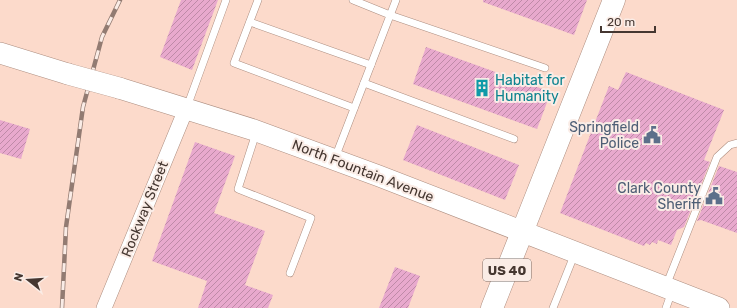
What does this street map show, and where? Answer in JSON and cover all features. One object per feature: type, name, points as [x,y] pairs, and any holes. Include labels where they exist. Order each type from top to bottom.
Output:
[{"type":"main road","name":"US 40","points":[[492,308],[614,0]]},
{"type":"street","name":"North Fountain Avenue","points":[[0,53],[119,88],[256,131],[575,253],[668,295],[718,308]]},
{"type":"street","name":"Rockway Street","points":[[104,308],[186,109]]},
{"type":"lane","points":[[186,109],[226,0]]},
{"type":"lane","points":[[258,0],[234,63],[354,108]]},
{"type":"lane","points":[[353,0],[390,15],[545,68]]},
{"type":"lane","points":[[334,160],[396,0]]},
{"type":"lane","points":[[250,22],[370,65]]},
{"type":"lane","points":[[364,83],[514,139]]},
{"type":"lane","points":[[256,131],[238,189],[311,218],[290,273]]},
{"type":"lane","points":[[668,295],[717,157],[730,145],[737,143]]},
{"type":"lane","points":[[553,308],[575,253]]},
{"type":"building","points":[[181,0],[218,0],[192,70],[160,57]]},
{"type":"building","points":[[483,0],[587,0],[574,35],[483,2]]},
{"type":"building","name":"Habitat for Humanity","points":[[426,47],[551,92],[537,129],[413,84]]},
{"type":"building","name":"Springfield Police","points":[[626,72],[724,110],[704,160],[710,162],[684,227],[677,230],[671,245],[658,240],[657,244],[652,242],[650,245],[646,243],[644,246],[560,213],[609,86],[618,90]]},
{"type":"building","points":[[0,120],[30,129],[21,159],[0,153]]},
{"type":"building","points":[[417,125],[519,165],[505,200],[403,160]]},
{"type":"building","points":[[195,142],[235,156],[214,213],[265,231],[245,285],[273,295],[268,308],[198,308],[207,281],[152,261]]},
{"type":"building","points":[[719,166],[737,172],[737,233],[701,220],[697,221]]},
{"type":"building","points":[[395,267],[420,276],[408,308],[379,308]]},
{"type":"railway","points":[[62,308],[66,227],[83,107],[102,37],[120,0]]},
{"type":"place","name":"Habitat for Humanity","points":[[482,88]]},
{"type":"place","name":"Springfield Police","points":[[652,135]]},
{"type":"place","name":"Clark County Sheriff","points":[[714,196]]}]
